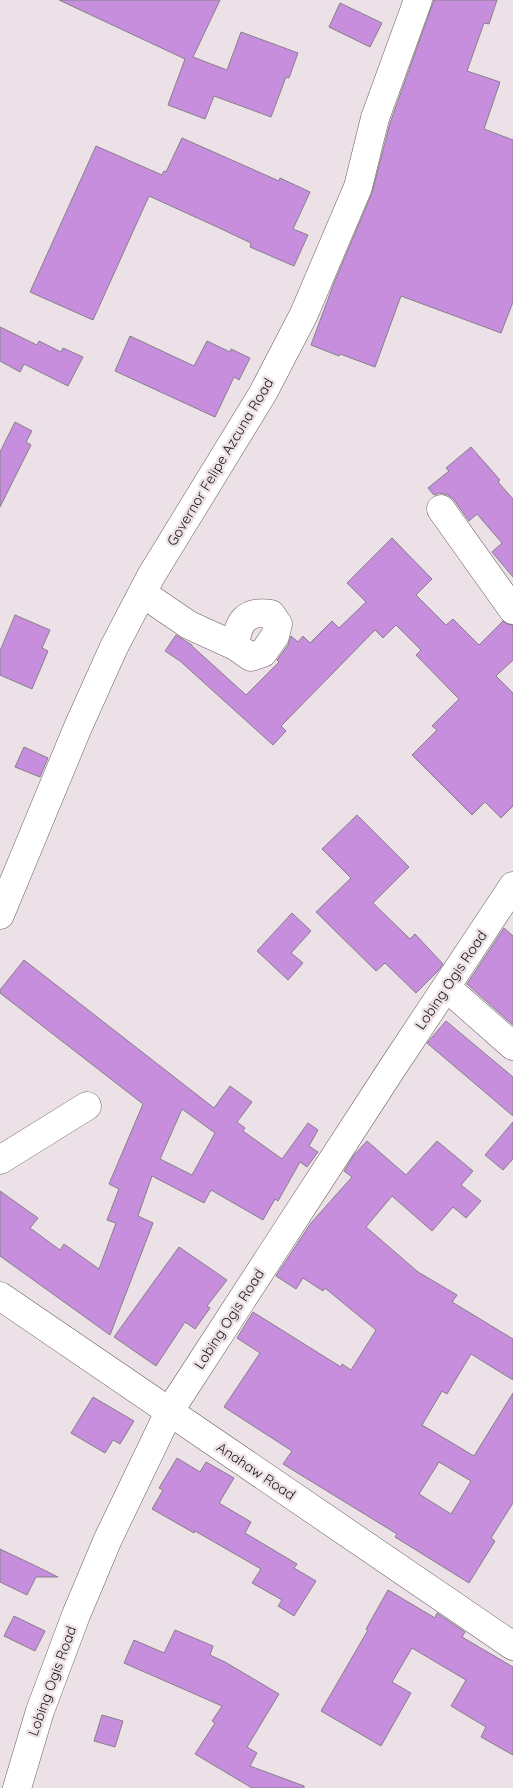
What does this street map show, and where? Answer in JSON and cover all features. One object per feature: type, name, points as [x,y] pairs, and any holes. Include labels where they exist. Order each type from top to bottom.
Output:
[{"type":"street","name":"Governor Felipe Azcuna Road","points":[[0,915],[78,727],[114,646],[194,503],[263,393],[304,314],[358,187],[375,118],[418,0]]},
{"type":"street","points":[[441,509],[513,610]]},
{"type":"street","points":[[142,593],[188,625],[235,646]]},
{"type":"street","name":"Lobing Ogis Road","points":[[17,1788],[40,1711],[76,1614],[108,1539],[169,1412],[513,886]]},
{"type":"street","points":[[446,986],[513,1046]]},
{"type":"street","points":[[0,1160],[87,1106]]},
{"type":"street","name":"Anahaw Road","points":[[0,1296],[513,1646]]},
{"type":"building","points":[[59,0],[220,0],[193,57],[227,70],[241,32],[298,53],[289,78],[286,77],[271,117],[214,96],[205,119],[168,105],[185,59]]},
{"type":"building","points":[[434,0],[497,0],[489,24],[484,23],[467,71],[500,82],[484,129],[513,140],[513,302],[501,333],[401,296],[375,367],[311,345],[334,283],[372,193],[390,123]]},
{"type":"building","points":[[340,3],[382,23],[370,47],[329,27]]},
{"type":"building","points":[[182,138],[279,181],[280,178],[310,192],[293,229],[308,235],[294,266],[250,247],[251,243],[149,196],[93,320],[30,292],[96,146],[162,175],[164,171],[166,172]]},
{"type":"building","points":[[0,327],[37,345],[39,341],[61,352],[63,348],[83,357],[68,386],[24,364],[20,372],[0,361]]},
{"type":"building","points":[[130,336],[194,366],[207,341],[230,352],[231,349],[250,358],[239,380],[234,377],[215,417],[115,371]]},
{"type":"building","points":[[15,422],[32,431],[26,442],[31,445],[0,507],[0,452]]},
{"type":"building","points":[[471,447],[500,480],[498,482],[513,499],[513,577],[492,552],[502,543],[477,514],[469,521],[454,500],[448,495],[440,493],[434,495],[428,488],[449,471],[446,468]]},
{"type":"building","points":[[392,538],[432,579],[416,595],[446,625],[453,619],[479,645],[503,621],[513,625],[513,660],[496,676],[513,693],[513,806],[501,818],[485,802],[472,815],[412,755],[437,730],[432,726],[459,699],[416,655],[421,650],[396,625],[383,638],[375,630],[281,726],[286,731],[273,745],[180,661],[165,651],[176,635],[192,645],[246,695],[279,662],[277,660],[288,645],[291,636],[298,642],[303,636],[310,643],[332,621],[339,628],[366,602],[347,583]]},
{"type":"building","points":[[15,615],[50,630],[42,648],[48,651],[32,689],[0,675],[0,651]]},
{"type":"building","points":[[24,747],[48,758],[40,777],[15,767]]},
{"type":"building","points":[[357,815],[409,867],[373,903],[410,939],[415,934],[443,964],[416,993],[385,963],[376,971],[316,912],[351,878],[322,849]]},
{"type":"building","points":[[292,913],[311,931],[291,953],[303,963],[288,980],[257,951]]},
{"type":"building","points":[[504,928],[513,936],[513,1025],[467,984]]},
{"type":"building","points":[[24,960],[214,1108],[230,1086],[252,1102],[237,1122],[245,1128],[243,1131],[282,1159],[308,1123],[318,1130],[309,1146],[318,1152],[307,1167],[300,1162],[278,1201],[275,1199],[263,1220],[211,1190],[204,1203],[152,1176],[138,1216],[153,1223],[110,1335],[0,1256],[0,1191],[38,1218],[30,1228],[60,1250],[64,1244],[99,1269],[116,1223],[107,1220],[119,1189],[109,1184],[143,1104],[0,993],[0,990]],"holes":[[[182,1109],[215,1133],[192,1175],[160,1159]]]},
{"type":"building","points":[[446,1021],[513,1077],[513,1116],[427,1043]]},
{"type":"building","points":[[513,1122],[513,1159],[503,1170],[485,1155]]},
{"type":"building","points":[[367,1141],[406,1175],[437,1141],[473,1171],[461,1185],[481,1201],[466,1218],[453,1207],[432,1231],[392,1196],[366,1227],[418,1272],[457,1295],[452,1302],[513,1339],[513,1380],[471,1354],[447,1394],[442,1391],[422,1425],[474,1456],[513,1393],[513,1503],[491,1538],[495,1541],[469,1583],[395,1537],[397,1534],[283,1464],[292,1451],[224,1407],[260,1353],[237,1338],[253,1312],[341,1367],[342,1364],[351,1370],[376,1330],[325,1288],[323,1291],[303,1278],[296,1289],[276,1276],[311,1223],[352,1177],[344,1171],[354,1155]],"holes":[[[439,1462],[471,1481],[451,1514],[419,1494]]]},
{"type":"building","points":[[179,1247],[227,1280],[207,1306],[210,1308],[195,1329],[185,1322],[156,1366],[114,1337]]},
{"type":"building","points":[[93,1397],[134,1421],[120,1444],[113,1440],[105,1453],[71,1433]]},
{"type":"building","points":[[177,1458],[200,1472],[206,1462],[234,1478],[219,1503],[251,1522],[245,1533],[297,1564],[294,1568],[316,1581],[294,1616],[278,1606],[282,1600],[252,1583],[261,1569],[152,1509],[163,1490],[159,1488]]},
{"type":"building","points":[[0,1549],[58,1577],[36,1577],[27,1595],[0,1582]]},
{"type":"building","points":[[388,1590],[435,1618],[437,1613],[465,1632],[462,1637],[513,1667],[513,1755],[481,1737],[486,1727],[451,1706],[466,1680],[412,1648],[392,1682],[411,1693],[381,1746],[321,1711],[368,1630],[366,1629]]},
{"type":"building","points":[[14,1616],[45,1631],[35,1651],[4,1636]]},
{"type":"building","points":[[175,1630],[213,1646],[210,1655],[279,1694],[247,1747],[257,1753],[250,1766],[304,1786],[304,1788],[252,1788],[195,1754],[215,1723],[212,1721],[222,1706],[124,1663],[134,1640],[164,1653]]},
{"type":"building","points":[[102,1715],[123,1721],[115,1747],[94,1741]]}]
